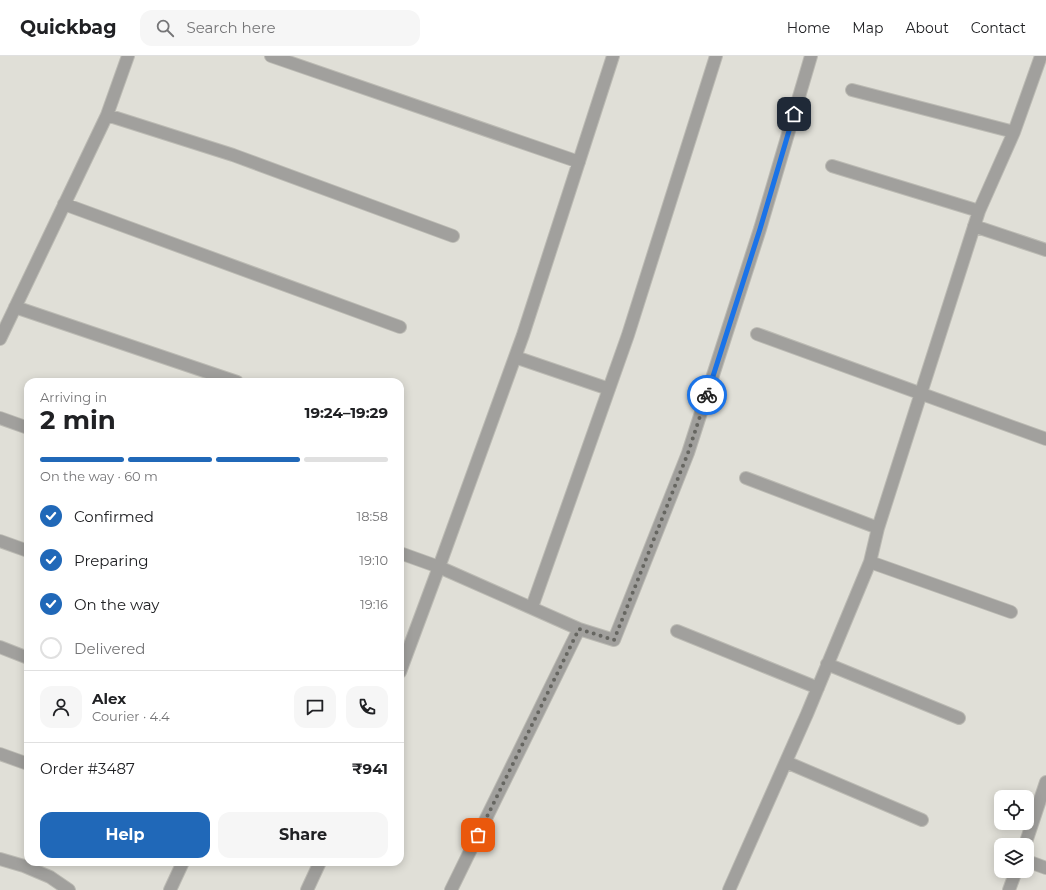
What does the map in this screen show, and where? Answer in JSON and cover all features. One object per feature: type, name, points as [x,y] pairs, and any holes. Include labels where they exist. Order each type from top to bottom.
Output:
[{"type":"street","points":[[0,339],[107,115],[128,56]]},
{"type":"street","points":[[271,56],[579,162]]},
{"type":"street","points":[[404,661],[515,357],[613,56]]},
{"type":"street","points":[[532,607],[628,335],[716,56]]},
{"type":"street","points":[[404,554],[439,567],[579,629],[614,640],[688,453],[758,236],[811,56]]},
{"type":"street","points":[[731,889],[818,688],[870,562],[878,528],[979,211],[1014,132],[1041,56]]},
{"type":"street","points":[[852,90],[1014,132]]},
{"type":"street","points":[[107,115],[233,155],[453,236]]},
{"type":"street","points":[[832,166],[979,211]]},
{"type":"street","points":[[64,204],[400,327]]},
{"type":"street","points":[[974,226],[1046,250]]},
{"type":"street","points":[[15,307],[225,378]]},
{"type":"street","points":[[757,334],[1046,439]]},
{"type":"street","points":[[515,357],[609,388]]},
{"type":"street","points":[[0,418],[24,427]]},
{"type":"street","points":[[746,478],[878,528]]},
{"type":"street","points":[[0,541],[24,549]]},
{"type":"street","points":[[870,562],[1011,612]]},
{"type":"street","points":[[451,890],[579,629]]},
{"type":"street","points":[[677,631],[818,688]]},
{"type":"street","points":[[0,647],[24,656]]},
{"type":"street","points":[[827,664],[959,718]]},
{"type":"street","points":[[0,754],[24,763]]},
{"type":"street","points":[[786,762],[922,820]]},
{"type":"street","points":[[1027,838],[1046,782]]},
{"type":"street","points":[[0,859],[24,866],[50,877],[69,890]]},
{"type":"street","points":[[1034,864],[1046,868]]},
{"type":"street","points":[[170,890],[182,866]]},
{"type":"street","points":[[307,890],[318,866]]},
{"type":"street","points":[[1009,890],[1013,878]]},
{"type":"way so far","points":[[478,835],[579,629],[614,640],[688,453],[707,395]]},
{"type":"route","points":[[707,395],[760,229],[794,114]]}]
